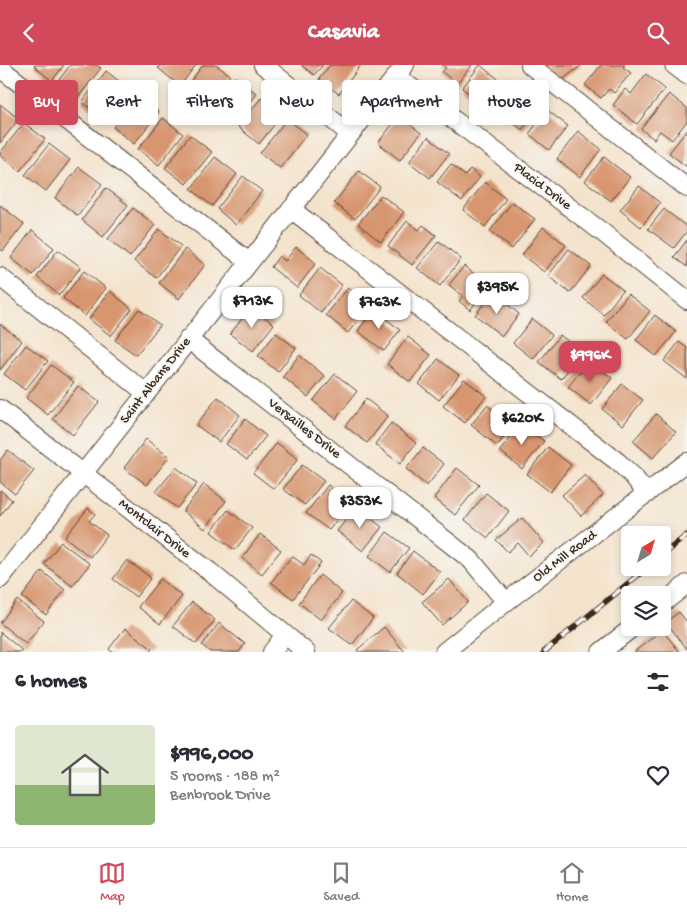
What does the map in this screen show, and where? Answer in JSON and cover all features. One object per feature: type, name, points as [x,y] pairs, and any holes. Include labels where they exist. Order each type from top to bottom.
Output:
[{"type":"street","points":[[263,65],[350,134]]},
{"type":"street","points":[[530,65],[687,188]]},
{"type":"street","points":[[674,65],[687,75]]},
{"type":"street","points":[[0,68],[249,262]]},
{"type":"street","name":"Saint Albans Drive","points":[[0,579],[400,70]]},
{"type":"street","name":"Placid Drive","points":[[400,70],[687,300]]},
{"type":"street","points":[[291,209],[618,462],[633,476],[647,494]]},
{"type":"street","points":[[0,277],[146,393]]},
{"type":"street","name":"Versailles Drive","points":[[188,339],[471,561],[506,602]]},
{"type":"street","name":"Montclair Drive","points":[[0,409],[209,571],[306,652]]},
{"type":"street","name":"Old Mill Road","points":[[444,652],[687,462]]},
{"type":"street","points":[[671,597],[687,584]]},
{"type":"street","points":[[272,652],[286,635]]},
{"type":"street","points":[[601,652],[621,636]]},
{"type":"building","points":[[35,65],[64,65],[53,80]]},
{"type":"building","points":[[70,65],[96,65],[101,68],[92,80],[88,80],[88,85],[78,97],[78,80],[59,80]]},
{"type":"building","points":[[161,65],[196,65],[185,80],[173,80],[158,68]]},
{"type":"building","points":[[203,65],[216,65],[230,75],[226,80],[191,80]]},
{"type":"building","points":[[301,65],[323,65],[314,75]]},
{"type":"building","points":[[330,65],[361,65],[350,80],[342,80],[342,90],[339,94],[332,89],[332,80],[319,79]]},
{"type":"building","points":[[442,65],[472,65],[459,81],[452,80],[442,72],[446,68]]},
{"type":"building","points":[[480,65],[500,80],[469,80],[469,93],[462,88]]},
{"type":"building","points":[[544,65],[582,65],[558,83]]},
{"type":"building","points":[[601,65],[625,65],[623,67],[631,73],[614,93],[609,89],[601,98],[585,85]]},
{"type":"building","points":[[106,71],[118,80],[99,80]]},
{"type":"building","points":[[646,74],[665,89],[637,124],[613,105],[625,89],[631,94]]},
{"type":"building","points":[[251,89],[257,94],[251,102]]},
{"type":"building","points":[[88,94],[88,107],[82,102]]},
{"type":"building","points":[[669,94],[687,108],[687,121],[672,140],[660,131],[654,139],[641,129]]},
{"type":"building","points":[[261,98],[261,125],[274,125],[259,144],[238,127],[240,125],[251,125],[251,111]]},
{"type":"building","points":[[0,104],[15,116],[15,124],[0,143]]},
{"type":"building","points":[[549,112],[568,126],[549,150],[529,134],[536,125],[549,125]]},
{"type":"building","points":[[163,118],[168,122],[168,125],[172,125],[183,134],[159,165],[138,149]]},
{"type":"building","points":[[22,125],[27,125],[45,139],[20,171],[0,153]]},
{"type":"building","points":[[115,125],[149,125],[134,144],[113,127]]},
{"type":"building","points":[[282,125],[295,125],[307,134],[280,168],[260,153]]},
{"type":"building","points":[[392,125],[411,125],[421,133],[400,160],[378,143]]},
{"type":"building","points":[[516,125],[526,125],[522,130]]},
{"type":"building","points":[[687,130],[687,167],[669,153]]},
{"type":"building","points":[[578,131],[601,149],[580,177],[557,159]]},
{"type":"building","points":[[190,135],[212,152],[186,184],[165,168]]},
{"type":"building","points":[[428,137],[449,154],[430,178],[409,162]]},
{"type":"building","points":[[49,144],[70,160],[46,191],[25,175]]},
{"type":"building","points":[[215,157],[237,174],[212,206],[191,189]]},
{"type":"building","points":[[604,157],[630,177],[611,201],[585,181]]},
{"type":"building","points":[[451,164],[465,176],[470,169],[480,177],[462,201],[437,182]]},
{"type":"building","points":[[79,167],[102,184],[78,216],[55,198]]},
{"type":"building","points":[[359,171],[380,187],[355,219],[334,203]]},
{"type":"building","points":[[243,176],[262,191],[236,225],[217,209]]},
{"type":"building","points":[[485,182],[506,199],[485,227],[463,210]]},
{"type":"building","points":[[639,186],[660,203],[641,227],[620,210]]},
{"type":"building","points":[[106,188],[128,205],[103,237],[82,220]]},
{"type":"building","points":[[381,195],[404,212],[381,242],[358,224]]},
{"type":"building","points":[[512,202],[535,219],[512,249],[490,231]]},
{"type":"building","points":[[0,205],[24,224],[3,251],[0,249]]},
{"type":"building","points":[[133,208],[155,225],[130,257],[108,239]]},
{"type":"building","points":[[664,209],[687,227],[687,231],[674,248],[648,229]]},
{"type":"building","points":[[407,221],[419,230],[423,225],[436,235],[412,265],[388,246]]},
{"type":"building","points":[[543,227],[566,245],[544,272],[522,255]]},
{"type":"building","points":[[159,229],[181,246],[156,278],[134,261]]},
{"type":"building","points":[[32,230],[54,248],[33,275],[11,258]]},
{"type":"building","points":[[687,240],[687,267],[674,257]]},
{"type":"building","points":[[439,241],[461,259],[440,286],[417,268]]},
{"type":"building","points":[[296,247],[316,263],[297,288],[271,267],[279,256],[285,261]]},
{"type":"building","points":[[185,249],[205,265],[179,299],[159,283]]},
{"type":"building","points":[[569,249],[591,266],[570,293],[548,276]]},
{"type":"building","points":[[58,250],[81,267],[59,295],[37,277]]},
{"type":"building","points":[[464,266],[489,286],[470,310],[459,301],[463,296],[449,285]]},
{"type":"building","points":[[320,268],[342,285],[321,313],[299,295]]},
{"type":"building","points":[[84,271],[106,288],[85,316],[63,298]]},
{"type":"building","points":[[602,274],[623,290],[604,315],[583,298]]},
{"type":"building","points":[[348,288],[370,305],[348,333],[326,315]]},
{"type":"building","points":[[110,291],[132,309],[111,336],[89,319]]},
{"type":"building","points":[[493,293],[519,314],[502,336],[475,315]]},
{"type":"building","points":[[628,294],[650,311],[628,339],[606,322]]},
{"type":"building","points":[[251,307],[274,324],[253,351],[230,334]]},
{"type":"building","points":[[139,309],[160,325],[136,355],[115,340]]},
{"type":"building","points":[[374,309],[400,330],[384,351],[358,331]]},
{"type":"building","points":[[655,315],[676,332],[656,356],[636,340]]},
{"type":"building","points":[[532,319],[552,335],[533,359],[513,343]]},
{"type":"building","points":[[0,324],[22,341],[0,370]]},
{"type":"building","points":[[276,333],[296,348],[278,372],[258,356]]},
{"type":"building","points":[[560,335],[582,352],[561,379],[539,362]]},
{"type":"building","points":[[408,337],[431,355],[410,382],[387,364]]},
{"type":"building","points":[[679,342],[687,348],[687,379],[664,361]]},
{"type":"building","points":[[26,345],[48,361],[25,390],[4,374]]},
{"type":"building","points":[[299,355],[325,376],[308,397],[283,377]]},
{"type":"building","points":[[438,359],[459,375],[439,400],[419,384]]},
{"type":"building","points":[[590,360],[612,378],[591,405],[568,387]]},
{"type":"building","points":[[51,365],[74,382],[48,415],[26,398]]},
{"type":"building","points":[[335,374],[357,391],[336,419],[313,401]]},
{"type":"building","points":[[464,379],[486,396],[465,423],[443,406]]},
{"type":"building","points":[[622,384],[643,400],[623,425],[602,409]]},
{"type":"building","points":[[78,386],[99,402],[73,435],[53,419]]},
{"type":"building","points":[[218,397],[240,415],[219,442],[196,425]]},
{"type":"building","points":[[366,399],[388,416],[367,443],[345,426]]},
{"type":"building","points":[[487,405],[501,416],[505,411],[517,421],[497,446],[471,425]]},
{"type":"building","points":[[656,414],[676,432],[653,458],[633,441]]},
{"type":"building","points":[[245,419],[266,436],[247,460],[226,444]]},
{"type":"building","points":[[391,423],[416,443],[400,464],[375,444]]},
{"type":"building","points":[[521,424],[544,441],[522,469],[500,451]]},
{"type":"building","points":[[146,439],[169,457],[147,485],[124,468]]},
{"type":"building","points":[[277,443],[298,459],[274,489],[253,473]]},
{"type":"building","points":[[548,447],[571,465],[550,492],[527,474]]},
{"type":"building","points":[[423,448],[444,464],[427,486],[406,469]]},
{"type":"building","points":[[8,450],[34,471],[15,494],[0,482],[0,460]]},
{"type":"building","points":[[302,465],[324,481],[305,505],[283,489]]},
{"type":"building","points":[[176,467],[197,484],[177,508],[156,492]]},
{"type":"building","points":[[457,468],[479,485],[455,515],[434,498]]},
{"type":"building","points":[[585,475],[603,495],[581,516],[562,495]]},
{"type":"building","points":[[204,484],[226,501],[205,529],[183,511]]},
{"type":"building","points":[[328,485],[350,503],[329,530],[306,513]]},
{"type":"building","points":[[0,490],[12,500],[0,516]]},
{"type":"building","points":[[486,493],[509,511],[488,538],[465,520]]},
{"type":"building","points":[[356,507],[382,527],[363,551],[337,531]]},
{"type":"building","points":[[88,508],[95,514],[89,521],[107,535],[90,557],[65,537]]},
{"type":"building","points":[[228,510],[252,528],[235,550],[211,532]]},
{"type":"building","points":[[522,518],[544,543],[529,556],[518,543],[508,552],[496,540]]},
{"type":"building","points":[[387,532],[409,548],[390,572],[369,556]]},
{"type":"building","points":[[260,534],[281,550],[262,574],[242,558]]},
{"type":"building","points":[[61,542],[90,564],[72,586],[44,564]]},
{"type":"building","points":[[413,551],[440,572],[423,594],[397,573]]},
{"type":"building","points":[[311,555],[321,563],[293,599],[271,582],[292,556],[304,565]]},
{"type":"building","points":[[127,560],[151,578],[136,597],[113,579]]},
{"type":"building","points":[[42,571],[65,590],[46,615],[22,597]]},
{"type":"building","points":[[320,575],[342,593],[321,620],[299,603]]},
{"type":"building","points":[[160,579],[182,596],[160,624],[138,607]]},
{"type":"building","points":[[449,579],[468,602],[442,625],[422,602]]},
{"type":"building","points":[[17,600],[44,621],[26,644],[0,623]]},
{"type":"building","points":[[351,601],[373,618],[352,645],[329,628]]},
{"type":"building","points":[[192,602],[215,620],[196,644],[173,626]]},
{"type":"building","points":[[679,612],[687,622],[687,649],[671,628],[671,618]]},
{"type":"building","points":[[219,623],[245,644],[239,652],[210,652],[202,645]]},
{"type":"building","points":[[384,627],[405,652],[359,652],[357,650]]},
{"type":"building","points":[[125,628],[152,649],[149,652],[112,652],[109,649]]},
{"type":"building","points":[[0,632],[23,651],[0,652]]},
{"type":"building","points":[[654,636],[667,636],[680,652],[634,652]]},
{"type":"railway","points":[[671,548],[687,535]]},
{"type":"railway","points":[[544,652],[637,576]]}]
